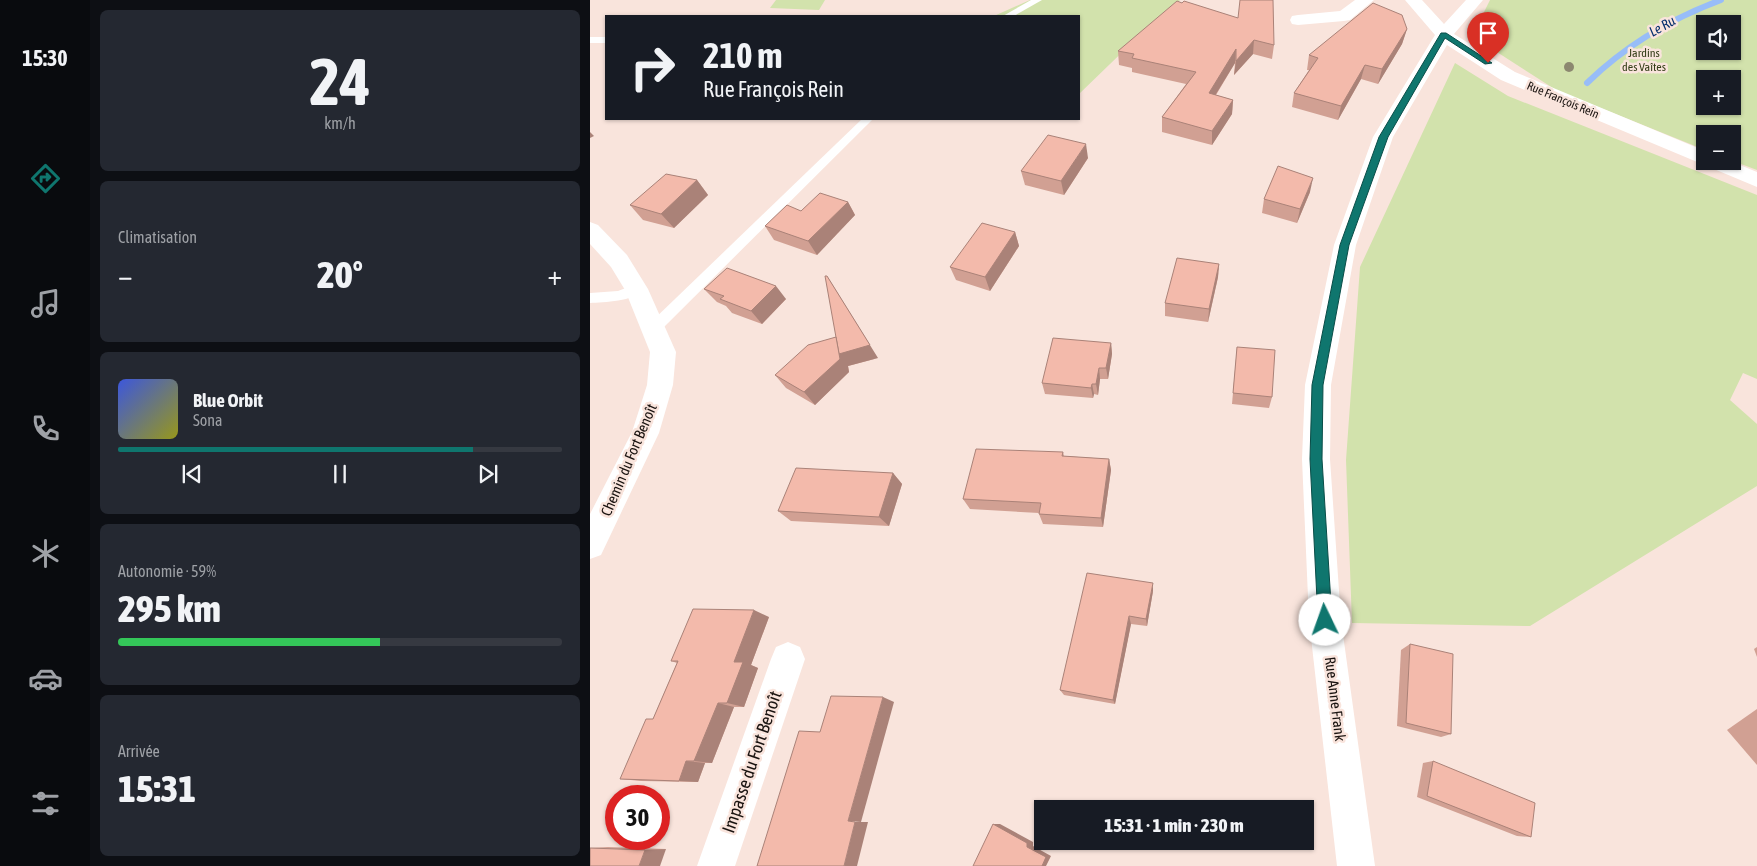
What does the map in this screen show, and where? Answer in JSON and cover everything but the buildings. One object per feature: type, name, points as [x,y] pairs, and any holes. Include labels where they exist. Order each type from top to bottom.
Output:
[{"type":"street","points":[[1298,20],[1344,16],[1366,0]]},
{"type":"street","name":"Rue François Rein","points":[[1412,0],[1444,34],[1508,76],[1696,155]]},
{"type":"street","name":"Rue Anne Frank","points":[[1356,866],[1325,620],[1316,459],[1318,385],[1345,245],[1383,137],[1444,34],[1475,0]]},
{"type":"street","points":[[1733,170],[1757,180]]},
{"type":"street","name":"Chemin du Fort Benoît","points":[[590,230],[619,261],[636,289],[663,352],[660,385],[645,433],[590,545]]},
{"type":"street","name":"Impasse du Fort Benoît","points":[[716,866],[788,659]]},
{"type":"lane","points":[[1010,15],[1038,0]]},
{"type":"lane","points":[[590,40],[605,40]]},
{"type":"lane","points":[[654,328],[867,120]]},
{"type":"lane","points":[[590,298],[619,296],[636,289]]},
{"type":"green space","points":[[776,0],[825,0],[819,10],[770,8]]},
{"type":"green space","points":[[1030,0],[1180,0],[1141,34],[1080,93],[1080,15],[996,15]]},
{"type":"green space","name":"Jardins des Vaîtes","points":[[1490,0],[1757,0],[1757,170],[1741,164],[1741,125],[1696,125],[1696,146],[1556,90],[1472,36]]},
{"type":"green space","points":[[1455,63],[1508,96],[1757,195],[1757,379],[1743,373],[1730,400],[1757,424],[1757,486],[1530,626],[1352,623],[1346,460],[1360,267]]},
{"type":"waterway","name":"Le Ru","points":[[1587,83],[1617,57],[1650,34],[1702,7],[1721,0]]},
{"type":"route","points":[[1325,620],[1316,459],[1318,385],[1332,300],[1345,245],[1383,137],[1444,34],[1488,63]]}]
